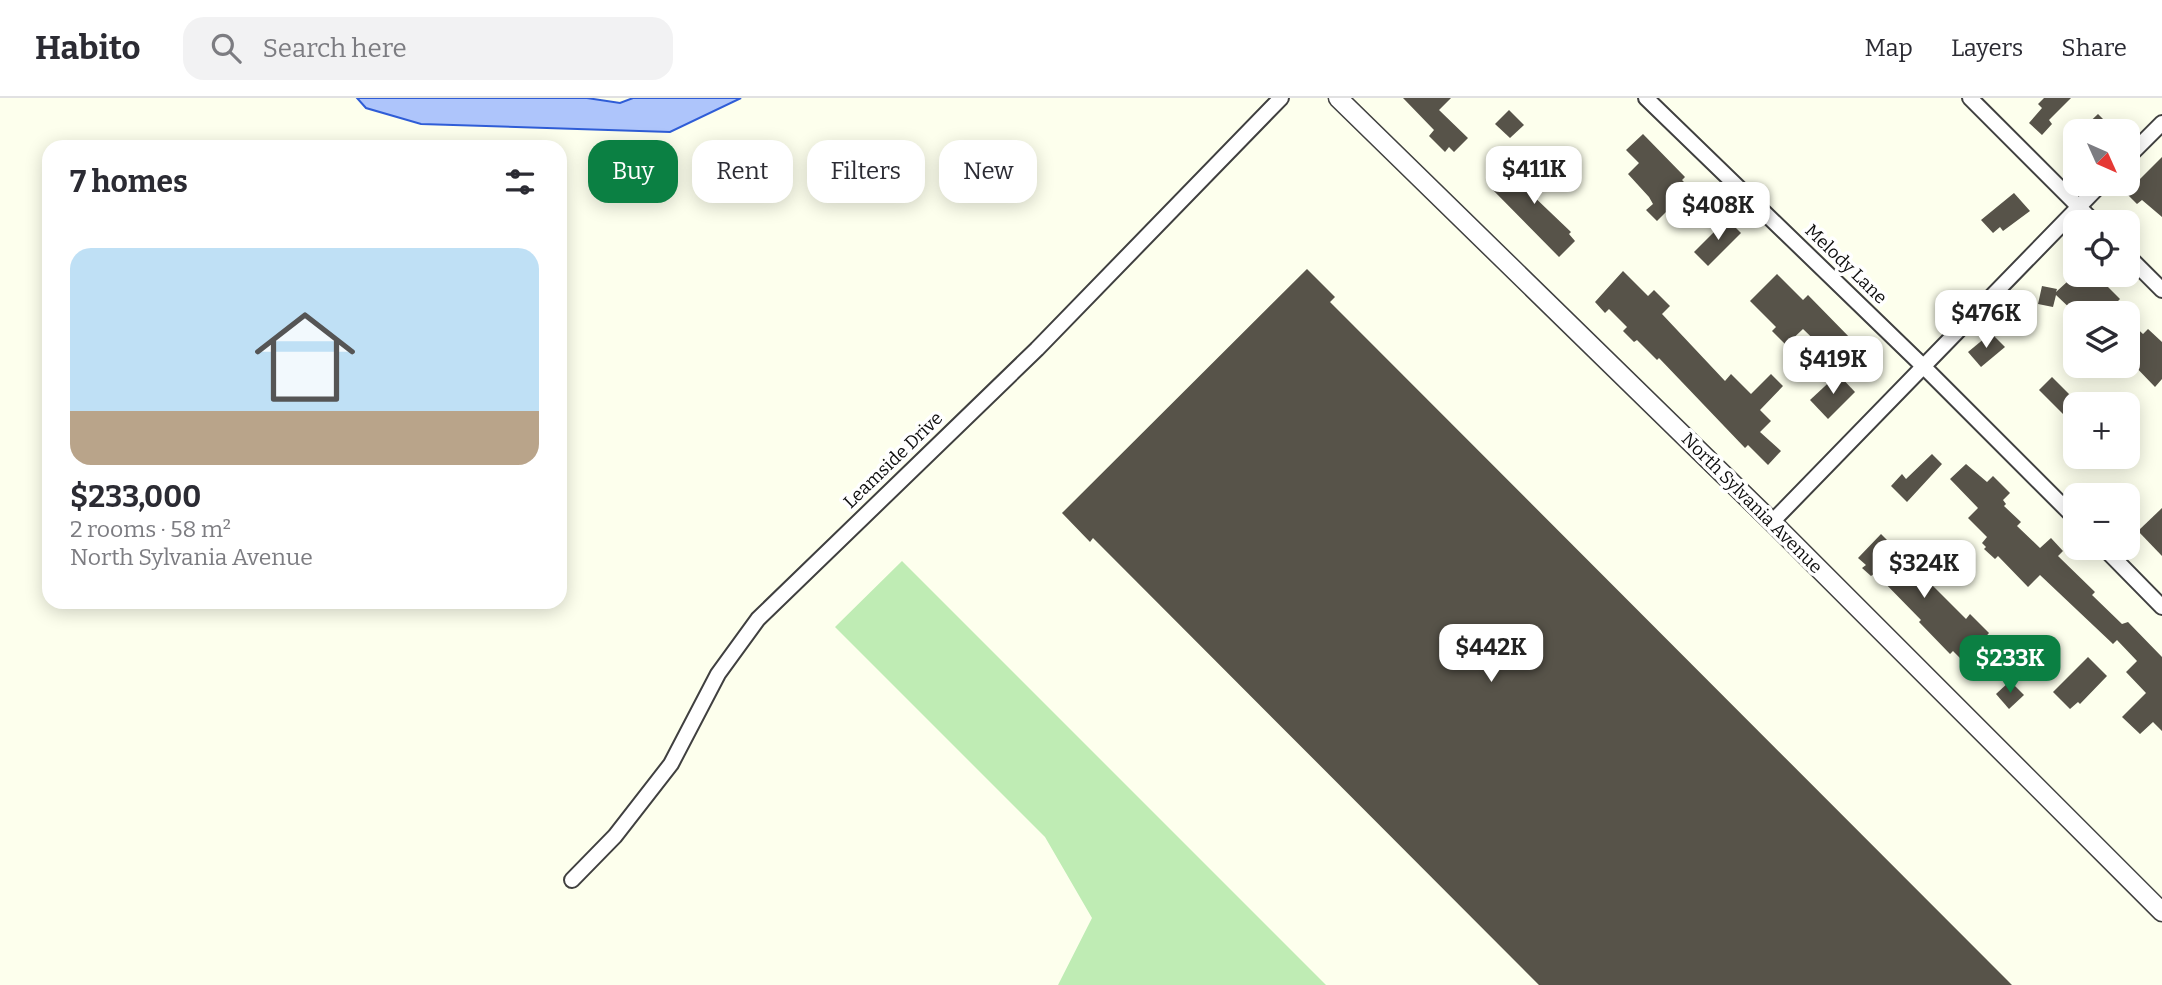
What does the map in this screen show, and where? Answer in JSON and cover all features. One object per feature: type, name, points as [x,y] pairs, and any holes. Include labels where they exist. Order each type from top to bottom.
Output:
[{"type":"street","name":"Leamside Drive","points":[[572,880],[615,836],[671,764],[718,674],[758,619],[1037,348],[1281,98]]},
{"type":"street","name":"North Sylvania Avenue","points":[[1338,98],[1772,522],[2162,912]]},
{"type":"street","name":"Melody Lane","points":[[1646,98],[1924,367],[2063,506]]},
{"type":"street","points":[[1970,98],[2081,210]]},
{"type":"street","points":[[2140,145],[2162,123]]},
{"type":"street","points":[[1772,522],[2089,196]]},
{"type":"street","points":[[2140,268],[2162,290]]},
{"type":"street","points":[[2116,560],[2162,607]]},
{"type":"green space","points":[[902,561],[1326,985],[1058,985],[1092,918],[1045,837],[835,627]]},
{"type":"water","points":[[357,98],[587,98],[620,103],[633,98],[741,98],[670,132],[421,124],[366,108]]},
{"type":"building","points":[[1403,98],[1451,98],[1439,110],[1468,138],[1454,152],[1449,147],[1445,152],[1429,136],[1434,130]]},
{"type":"building","points":[[2044,98],[2071,98],[2049,120],[2052,124],[2042,135],[2029,123],[2042,108],[2038,104]]},
{"type":"building","points":[[1509,110],[1524,125],[1510,138],[1495,124]]},
{"type":"building","points":[[1643,134],[1685,177],[1682,180],[1685,183],[1672,196],[1677,201],[1657,221],[1646,210],[1653,204],[1649,197],[1628,174],[1639,163],[1626,150]]},
{"type":"building","points":[[1549,152],[1558,161],[1528,191],[1571,232],[1569,234],[1575,241],[1559,257],[1491,188],[1510,168],[1521,180]]},
{"type":"building","points":[[2162,157],[2162,217],[2142,200],[2137,204],[2129,196],[2140,196],[2140,179]]},
{"type":"building","points":[[2014,193],[2030,211],[2003,231],[2000,227],[1993,233],[1981,220]]},
{"type":"building","points":[[1727,219],[1741,233],[1708,266],[1694,252]]},
{"type":"building","points":[[1307,269],[1335,297],[1330,302],[2012,985],[1539,985],[1093,538],[1090,542],[1062,513]]},
{"type":"building","points":[[1623,271],[1648,296],[1654,290],[1670,306],[1662,314],[1725,381],[1731,374],[1751,394],[1771,374],[1783,386],[1760,410],[1771,421],[1760,432],[1781,451],[1768,465],[1748,445],[1745,448],[1659,358],[1657,360],[1637,340],[1634,342],[1623,331],[1627,327],[1609,309],[1605,313],[1595,302]]},
{"type":"building","points":[[1777,274],[1803,300],[1808,295],[1854,342],[1835,360],[1803,329],[1786,345],[1772,331],[1776,327],[1750,301]]},
{"type":"building","points":[[2042,286],[2057,289],[2056,292],[2063,286],[2108,287],[2120,299],[2063,302],[2056,295],[2053,307],[2038,304]]},
{"type":"building","points":[[2016,305],[2026,316],[2012,329],[2002,317]]},
{"type":"building","points":[[2148,329],[2162,342],[2162,379],[2155,387],[2140,371],[2140,331],[2143,334]]},
{"type":"building","points":[[1991,333],[2005,347],[1981,367],[1968,352]]},
{"type":"building","points":[[1838,374],[1855,392],[1828,419],[1810,400]]},
{"type":"building","points":[[2052,377],[2067,392],[2063,392],[2063,414],[2039,390]]},
{"type":"building","points":[[1932,454],[1942,464],[1907,502],[1891,486],[1902,474],[1906,479]]},
{"type":"building","points":[[1966,464],[1987,482],[1993,476],[2010,493],[2003,500],[2006,504],[2004,506],[2021,522],[2017,526],[2040,548],[2051,538],[2063,551],[2058,556],[2095,592],[2092,595],[2122,624],[2128,622],[2162,657],[2162,731],[2153,722],[2140,734],[2122,717],[2146,693],[2126,672],[2137,661],[2117,640],[2113,644],[2040,575],[2028,587],[1998,556],[1995,559],[1984,549],[1986,547],[1982,543],[1987,537],[1968,518],[1978,508],[1950,479]]},
{"type":"building","points":[[2162,508],[2162,556],[2140,533],[2140,529]]},
{"type":"building","points":[[1881,534],[1966,619],[1970,614],[1989,633],[1964,662],[1953,651],[1950,654],[1875,573],[1871,576],[1862,568],[1866,565],[1858,558]]},
{"type":"building","points":[[2088,657],[2107,676],[2080,704],[2078,702],[2070,709],[2053,692]]},
{"type":"building","points":[[2010,681],[2024,695],[2009,709],[1996,694]]}]
